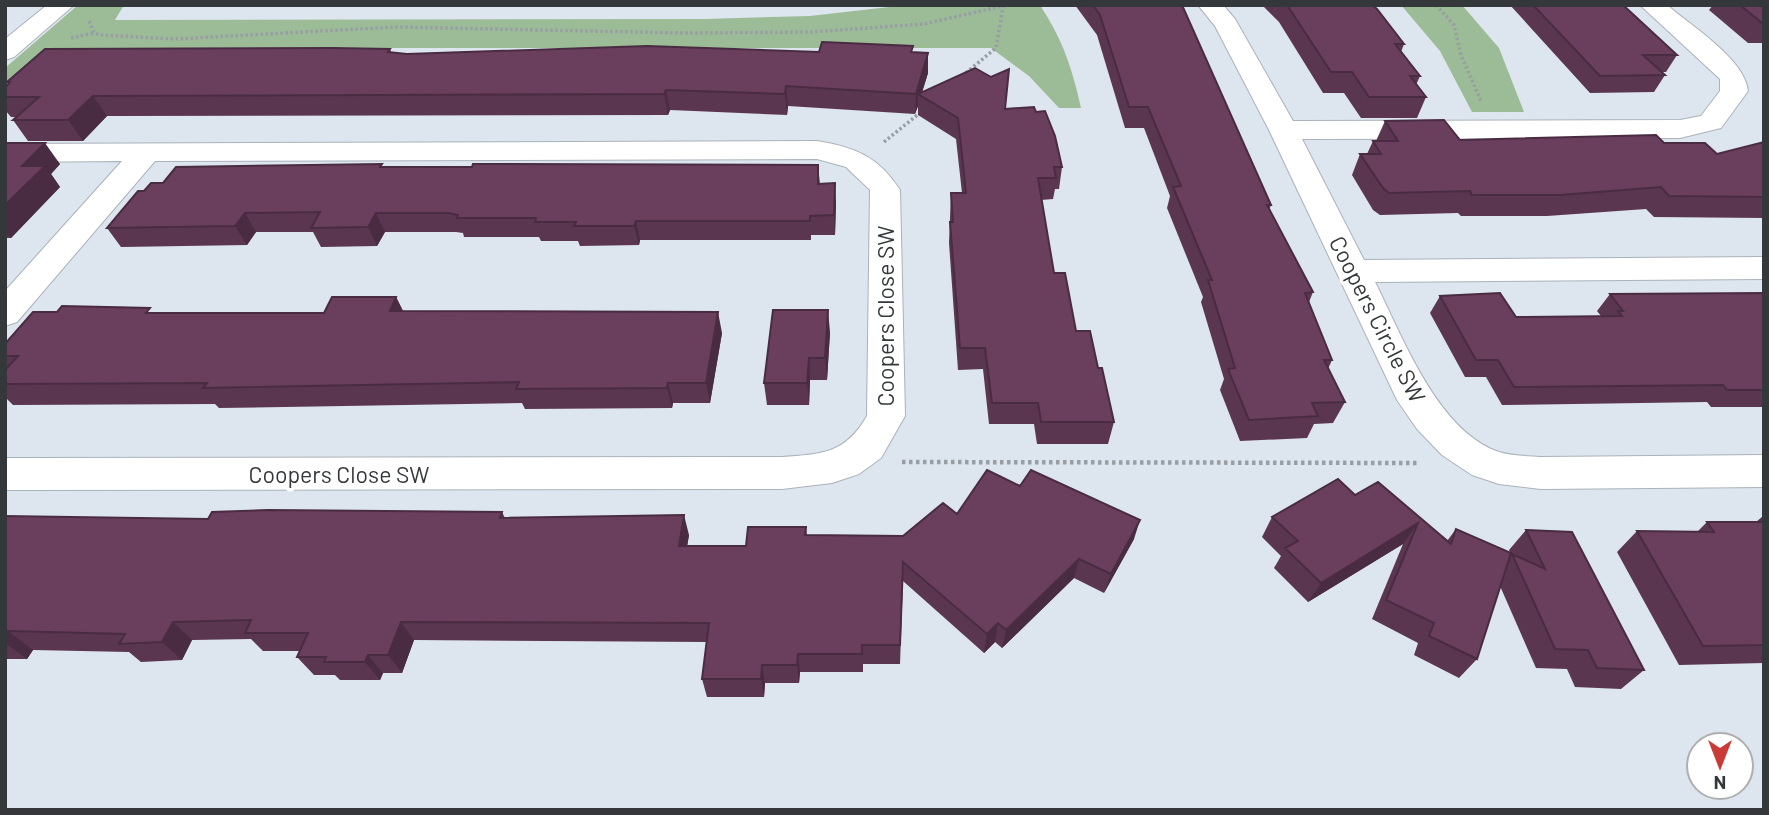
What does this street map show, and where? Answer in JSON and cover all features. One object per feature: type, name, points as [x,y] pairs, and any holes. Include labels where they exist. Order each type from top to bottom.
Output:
[{"type":"street","name":"Coopers Circle SW","points":[[1210,5],[1226,24],[1283,130],[1416,400],[1436,427],[1459,447],[1485,463],[1506,469],[1545,472],[1764,471]]},
{"type":"street","points":[[1283,130],[1680,129],[1711,122],[1734,91],[1733,78],[1724,66],[1652,5]]},
{"type":"street","points":[[5,52],[71,10]]},
{"type":"street","points":[[5,153],[817,149],[859,160]]},
{"type":"street","points":[[5,314],[147,152]]},
{"type":"street","name":"Coopers Close SW","points":[[5,474],[782,473],[824,470],[850,462],[873,442],[886,416],[885,190],[875,173],[859,160]]},
{"type":"street","points":[[1352,271],[1764,268]]},
{"type":"path","points":[[1436,5],[1454,26],[1461,55],[1494,129]]},
{"type":"path","points":[[71,10],[88,19],[94,33],[100,35],[142,40],[219,40],[350,27],[587,34],[866,31],[948,21],[1005,6],[996,48],[957,80]]},
{"type":"path","points":[[859,160],[928,106]]},
{"type":"path","points":[[850,462],[1485,463]]},
{"type":"green space","points":[[78,5],[124,5],[115,20],[705,19],[810,16],[907,5],[1040,5],[1066,55],[1081,108],[1059,108],[1029,76],[991,48],[68,48],[5,103],[5,68]]},
{"type":"green space","points":[[1401,5],[1462,5],[1499,48],[1524,112],[1472,112],[1440,51]]},
{"type":"building","points":[[1093,5],[1182,5],[1271,205],[1267,205],[1313,292],[1305,293],[1332,360],[1324,360],[1345,402],[1312,403],[1318,416],[1249,420],[1228,369],[1235,368],[1208,280],[1212,280],[1173,187],[1181,186],[1148,107],[1129,107],[1100,15]]},
{"type":"building","points":[[1287,5],[1372,5],[1404,44],[1395,44],[1420,76],[1410,76],[1426,97],[1369,97],[1352,72],[1331,72]]},
{"type":"building","points":[[1533,5],[1623,5],[1677,55],[1643,55],[1665,75],[1600,76]]},
{"type":"building","points":[[1740,5],[1764,5],[1764,23],[1762,23]]},
{"type":"building","points":[[822,42],[913,46],[911,52],[928,53],[916,94],[786,86],[785,94],[666,90],[664,94],[93,96],[68,120],[13,120],[39,97],[5,97],[5,88],[10,82],[7,82],[45,49],[333,48],[390,49],[388,52],[407,54],[647,46],[819,52]]},
{"type":"building","points":[[975,68],[991,77],[1009,69],[1005,109],[1034,107],[1036,112],[1045,111],[1055,136],[1062,167],[1054,167],[1056,178],[1038,178],[1054,273],[1065,273],[1076,331],[1090,331],[1098,368],[1102,368],[1114,422],[1041,422],[1038,403],[992,403],[985,348],[960,348],[950,222],[953,222],[951,193],[966,193],[958,118],[918,94]]},
{"type":"building","points":[[1444,120],[1460,140],[1656,135],[1664,143],[1705,143],[1717,154],[1764,142],[1764,197],[1669,196],[1661,187],[1560,195],[1472,195],[1470,191],[1389,193],[1360,154],[1381,154],[1373,141],[1398,141],[1385,121]]},
{"type":"building","points":[[5,143],[45,143],[22,166],[45,166],[5,205]]},
{"type":"building","points":[[382,164],[380,167],[472,167],[473,164],[818,165],[818,184],[835,183],[834,215],[810,216],[810,221],[636,221],[634,226],[574,226],[576,222],[535,222],[536,218],[457,218],[458,215],[448,213],[376,213],[368,227],[311,228],[320,212],[245,213],[235,226],[107,228],[138,191],[144,191],[151,183],[163,183],[176,167]]},
{"type":"building","points":[[1500,293],[1516,317],[1622,316],[1618,311],[1623,311],[1610,294],[1764,293],[1764,390],[1727,390],[1723,385],[1514,387],[1498,360],[1476,360],[1440,296]]},
{"type":"building","points":[[332,297],[396,297],[390,311],[718,312],[706,383],[668,383],[667,388],[516,389],[519,382],[203,388],[207,383],[5,384],[5,370],[18,356],[5,356],[5,344],[33,312],[57,312],[62,306],[150,308],[146,313],[324,313]]},
{"type":"building","points":[[773,310],[828,310],[825,358],[809,358],[807,383],[764,383]]},
{"type":"building","points":[[987,470],[1020,486],[1031,470],[1140,520],[1111,574],[1079,559],[1006,630],[998,623],[987,634],[903,562],[900,645],[862,645],[862,654],[798,654],[797,665],[762,665],[761,679],[702,679],[709,623],[401,622],[388,655],[368,655],[365,662],[324,662],[326,657],[297,657],[308,633],[245,633],[251,620],[173,622],[162,642],[119,644],[125,634],[8,631],[5,636],[5,516],[208,519],[212,512],[268,510],[502,512],[500,518],[684,515],[679,546],[746,546],[748,527],[806,527],[805,535],[903,536],[943,503],[957,514]]},
{"type":"building","points":[[1338,479],[1355,495],[1378,482],[1451,544],[1456,529],[1511,553],[1477,659],[1429,636],[1434,623],[1386,600],[1418,523],[1321,583],[1285,548],[1298,541],[1272,517]]},
{"type":"building","points":[[1707,522],[1764,522],[1764,645],[1703,646],[1637,531],[1714,532]]},
{"type":"building","points":[[1526,530],[1572,532],[1644,670],[1597,668],[1588,650],[1555,649],[1512,554],[1545,569]]}]
